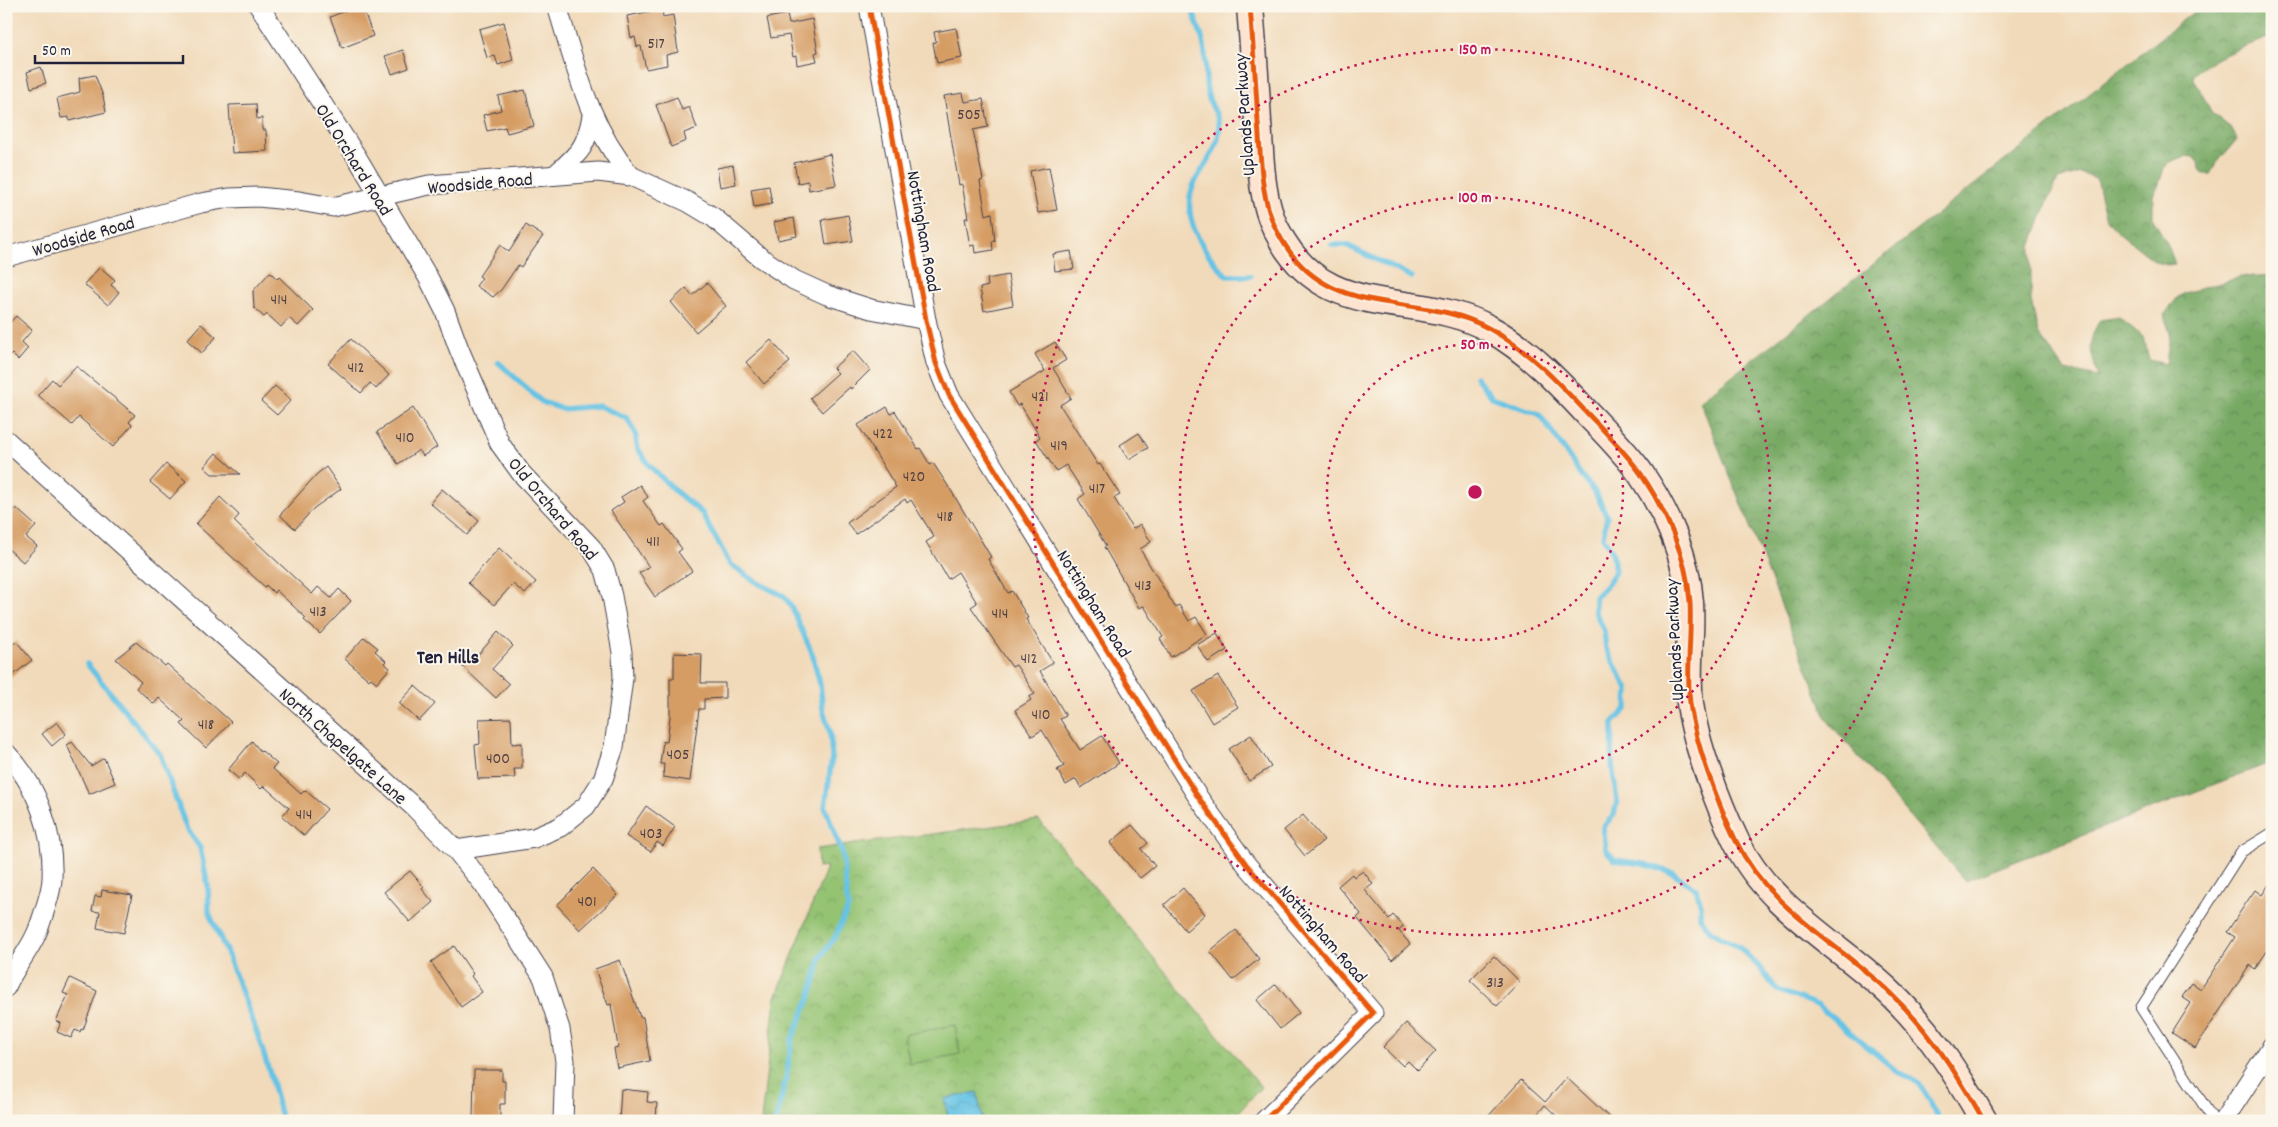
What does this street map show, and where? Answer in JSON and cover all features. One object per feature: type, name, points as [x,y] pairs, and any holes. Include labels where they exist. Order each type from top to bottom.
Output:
[{"type":"street","name":"Old Orchard Road","points":[[259,6],[358,159],[429,279],[445,311],[458,349],[500,444],[521,473],[591,548],[605,570],[622,652],[623,678],[614,747],[603,779],[586,806],[560,826],[534,838],[456,850]]},
{"type":"street","points":[[557,6],[592,116],[614,156],[631,176]]},
{"type":"street","name":"Nottingham Road","points":[[869,6],[926,320],[936,363],[949,395],[1196,794],[1246,864],[1373,1013],[1264,1121]]},
{"type":"street","name":"Uplands Parkway","points":[[1250,6],[1262,174],[1275,227],[1287,248],[1306,270],[1328,285],[1354,297],[1386,304],[1438,310],[1462,317],[1490,329],[1522,351],[1556,380],[1617,444],[1639,472],[1660,506],[1678,548],[1686,576],[1690,602],[1688,671],[1694,729],[1737,844],[1776,896],[1806,924],[1889,992],[1921,1026],[1946,1059],[1984,1121]]},
{"type":"street","points":[[555,175],[577,154],[588,138],[592,116]]},
{"type":"street","name":"Woodside Road","points":[[6,257],[201,203],[229,198],[258,197],[333,207],[429,185],[598,172],[631,176],[688,202],[713,217],[761,258],[794,280],[827,295],[871,309],[926,320]]},
{"type":"street","name":"North Chapelgate Lane","points":[[6,440],[407,802],[456,850],[484,885],[543,977],[560,1029],[566,1061],[564,1121]]},
{"type":"street","points":[[6,753],[25,776],[41,808],[49,835],[52,881],[38,931],[6,987]]},
{"type":"street","points":[[2223,1121],[2272,1046]]},
{"type":"lane","points":[[2214,1121],[2141,1008],[2240,852],[2272,833]]},
{"type":"green space","points":[[2201,6],[2272,6],[2272,36],[2217,59],[2198,71],[2193,77],[2212,113],[2231,128],[2237,139],[2210,174],[2204,174],[2200,169],[2199,162],[2193,157],[2186,156],[2170,162],[2164,168],[2158,187],[2153,195],[2153,219],[2168,245],[2175,264],[2167,265],[2156,262],[2117,231],[2105,216],[2096,179],[2080,173],[2058,180],[2047,203],[2031,246],[2031,300],[2038,333],[2065,370],[2098,377],[2092,355],[2091,342],[2100,320],[2119,317],[2143,337],[2149,360],[2166,364],[2170,333],[2164,315],[2178,297],[2185,293],[2241,277],[2272,275],[2272,762],[1965,881],[1827,720],[1700,401]]},
{"type":"green space","points":[[1039,820],[1261,1087],[1231,1121],[761,1121],[775,1000],[827,867],[818,868],[817,849]]},
{"type":"green space","points":[[955,1025],[960,1054],[910,1064],[904,1035]]},
{"type":"water","points":[[977,1092],[983,1121],[949,1121],[944,1099]]},
{"type":"building","points":[[357,6],[362,6],[373,36],[342,48],[330,17]]},
{"type":"building","points":[[662,9],[663,17],[673,15],[678,52],[666,55],[667,65],[646,69],[641,46],[637,47],[635,37],[631,38],[627,16]]},
{"type":"building","points":[[787,14],[789,24],[812,19],[818,52],[815,53],[817,61],[797,65],[796,56],[793,57],[789,35],[771,38],[767,18]]},
{"type":"building","points":[[504,22],[513,60],[498,65],[495,56],[487,58],[479,29]]},
{"type":"building","points":[[956,28],[962,58],[937,63],[933,43],[936,42],[934,32]]},
{"type":"building","points":[[403,50],[409,68],[392,74],[385,56]]},
{"type":"building","points":[[41,67],[46,83],[31,88],[27,72]]},
{"type":"building","points":[[95,75],[103,96],[106,112],[69,121],[69,117],[61,118],[57,98],[80,92],[79,78]]},
{"type":"building","points":[[525,90],[534,126],[507,133],[505,127],[487,131],[483,115],[501,110],[498,96]]},
{"type":"building","points":[[963,93],[965,102],[983,99],[988,127],[973,130],[983,180],[980,181],[986,215],[992,213],[995,241],[992,241],[993,250],[975,253],[974,245],[970,246],[965,218],[968,218],[962,184],[959,185],[944,96]]},
{"type":"building","points":[[677,97],[682,110],[689,107],[697,128],[684,133],[686,141],[671,147],[656,105]]},
{"type":"building","points":[[256,104],[257,119],[262,118],[262,130],[266,130],[267,151],[232,153],[229,105]]},
{"type":"building","points":[[830,154],[836,185],[809,190],[808,181],[798,183],[794,163]]},
{"type":"building","points":[[733,165],[736,184],[720,187],[717,168]]},
{"type":"building","points":[[1049,167],[1057,210],[1038,213],[1030,171]]},
{"type":"building","points":[[769,186],[772,204],[754,207],[751,189]]},
{"type":"building","points":[[848,215],[853,241],[826,245],[822,220]]},
{"type":"building","points":[[794,218],[797,236],[778,240],[774,222]]},
{"type":"building","points":[[526,225],[543,236],[521,267],[518,265],[501,290],[493,297],[476,286],[482,278],[479,276],[500,245],[509,252]]},
{"type":"building","points":[[1071,251],[1074,269],[1055,271],[1053,254]]},
{"type":"building","points":[[100,267],[115,280],[111,285],[119,292],[108,305],[84,284]]},
{"type":"building","points":[[270,272],[277,279],[279,277],[313,310],[298,326],[289,318],[281,327],[267,314],[264,317],[254,308],[253,291]]},
{"type":"building","points":[[1008,275],[1013,305],[984,311],[980,288],[988,286],[987,279]]},
{"type":"building","points":[[707,283],[726,306],[696,332],[671,302],[686,288],[692,296]]},
{"type":"building","points":[[16,316],[32,330],[22,342],[28,348],[18,360],[12,354],[6,360],[6,327]]},
{"type":"building","points":[[201,324],[216,337],[202,353],[187,340]]},
{"type":"building","points":[[351,339],[389,375],[376,389],[370,383],[361,393],[328,364]]},
{"type":"building","points":[[771,340],[790,362],[764,384],[746,362]]},
{"type":"building","points":[[1055,342],[1066,360],[1053,368],[1071,398],[1060,405],[1098,465],[1100,464],[1120,495],[1114,498],[1133,529],[1140,524],[1151,542],[1140,549],[1175,607],[1179,605],[1189,621],[1196,617],[1207,634],[1171,657],[1160,639],[1163,637],[1144,606],[1139,608],[1078,499],[1085,494],[1066,465],[1056,471],[1036,440],[1040,437],[1020,404],[1017,406],[1009,392],[1045,371],[1035,354]]},
{"type":"building","points":[[853,351],[870,370],[851,389],[850,387],[822,412],[810,398],[838,373],[833,368]]},
{"type":"building","points":[[76,366],[135,415],[129,422],[132,425],[113,447],[79,417],[72,425],[38,395],[52,379],[58,385]]},
{"type":"building","points":[[275,386],[291,400],[277,415],[261,401]]},
{"type":"building","points":[[887,407],[891,414],[895,411],[918,449],[920,448],[930,465],[933,463],[991,557],[988,559],[1008,593],[1012,591],[1028,618],[1026,619],[1053,663],[1040,671],[1066,716],[1060,719],[1080,750],[1102,736],[1119,763],[1081,788],[1076,779],[1066,785],[1057,770],[1064,766],[1042,730],[1032,736],[1015,710],[1031,700],[1029,697],[1035,694],[1016,665],[1012,667],[971,607],[977,603],[958,572],[948,579],[926,542],[934,537],[911,500],[907,503],[905,499],[856,534],[847,523],[896,487],[858,425]]},
{"type":"building","points":[[413,408],[437,447],[423,456],[419,450],[398,464],[377,432]]},
{"type":"building","points":[[1139,433],[1148,448],[1129,459],[1120,445]]},
{"type":"building","points":[[216,453],[240,474],[212,474],[204,467]]},
{"type":"building","points":[[166,464],[186,481],[170,499],[150,482]]},
{"type":"building","points":[[326,467],[341,489],[314,508],[295,529],[280,515],[317,474]]},
{"type":"building","points":[[640,485],[648,497],[643,501],[661,526],[664,524],[682,549],[678,552],[692,571],[655,597],[639,573],[649,567],[611,511],[624,502],[621,497]]},
{"type":"building","points":[[442,489],[479,521],[467,535],[430,503]]},
{"type":"building","points":[[220,497],[239,515],[234,521],[312,594],[318,587],[331,598],[339,589],[351,601],[320,634],[276,590],[274,593],[266,585],[265,587],[196,524]]},
{"type":"building","points":[[16,508],[36,526],[26,537],[37,546],[23,562],[6,547],[6,519]]},
{"type":"building","points":[[499,548],[536,582],[525,594],[513,584],[494,605],[468,583]]},
{"type":"building","points":[[498,632],[513,646],[492,669],[509,684],[496,698],[462,666],[473,654],[476,657]]},
{"type":"building","points":[[1217,633],[1227,650],[1208,662],[1197,645]]},
{"type":"building","points":[[364,637],[378,648],[375,651],[386,661],[384,663],[390,668],[377,683],[371,678],[369,680],[345,659]]},
{"type":"building","points":[[16,641],[32,660],[6,681],[6,649]]},
{"type":"building","points":[[136,642],[165,666],[167,664],[231,722],[206,748],[181,724],[184,721],[159,698],[154,704],[136,688],[141,682],[116,659]]},
{"type":"building","points":[[674,653],[702,654],[701,683],[725,683],[725,698],[704,699],[704,709],[699,709],[690,781],[663,777],[664,764],[660,764],[663,741],[667,742],[670,716],[670,678],[674,678]]},
{"type":"building","points":[[1218,676],[1238,707],[1212,723],[1193,691]]},
{"type":"building","points":[[415,686],[435,704],[419,721],[399,703]]},
{"type":"building","points":[[511,718],[512,744],[522,743],[522,769],[514,769],[515,778],[478,779],[475,745],[480,744],[479,719]]},
{"type":"building","points":[[57,722],[66,734],[52,746],[42,734]]},
{"type":"building","points":[[1251,735],[1271,767],[1249,781],[1229,749]]},
{"type":"building","points":[[252,741],[261,752],[277,764],[272,768],[301,794],[305,790],[327,809],[304,836],[282,816],[289,808],[264,786],[261,789],[245,773],[239,779],[228,770]]},
{"type":"building","points":[[72,742],[91,766],[104,758],[115,783],[89,794],[67,745]]},
{"type":"building","points":[[646,806],[675,827],[663,846],[657,842],[651,852],[626,836]]},
{"type":"building","points":[[1303,815],[1324,840],[1305,856],[1284,830]]},
{"type":"building","points":[[1132,825],[1148,843],[1141,849],[1155,866],[1140,878],[1110,843]]},
{"type":"building","points":[[593,869],[618,895],[580,930],[557,905]]},
{"type":"building","points":[[410,871],[424,887],[422,889],[433,902],[410,922],[384,892]]},
{"type":"building","points":[[1363,871],[1373,884],[1365,890],[1389,919],[1393,915],[1403,926],[1399,931],[1410,944],[1392,960],[1357,918],[1361,914],[1338,886],[1352,874],[1354,877]]},
{"type":"building","points":[[2272,880],[2272,944],[2255,969],[2250,965],[2195,1048],[2172,1033],[2191,1003],[2182,997],[2192,983],[2201,989],[2235,937],[2227,932],[2255,890],[2262,895]]},
{"type":"building","points":[[1183,888],[1205,914],[1186,931],[1164,905]]},
{"type":"building","points":[[102,890],[132,895],[124,933],[97,928],[100,912],[92,911],[95,896],[101,897]]},
{"type":"building","points":[[1236,930],[1259,959],[1233,980],[1210,951]]},
{"type":"building","points":[[454,946],[473,974],[471,976],[482,992],[461,1007],[431,962]]},
{"type":"building","points":[[1494,956],[1520,982],[1497,1006],[1470,980]]},
{"type":"building","points":[[620,960],[640,1017],[643,1017],[650,1061],[617,1068],[614,1048],[618,1047],[611,1004],[608,1005],[595,969]]},
{"type":"building","points":[[70,978],[97,991],[83,1030],[81,1029],[80,1032],[75,1030],[71,1038],[57,1032],[61,1023],[56,1021],[68,995],[63,993]]},
{"type":"building","points":[[1276,984],[1299,1013],[1280,1029],[1257,1000]]},
{"type":"building","points":[[1406,1023],[1436,1051],[1418,1071],[1408,1061],[1403,1066],[1383,1047]]},
{"type":"building","points":[[474,1070],[502,1070],[502,1081],[505,1081],[505,1104],[500,1104],[500,1121],[473,1121]]},
{"type":"building","points":[[1567,1078],[1613,1121],[1562,1121],[1545,1105],[1531,1121],[1484,1121],[1521,1080],[1545,1102]]},
{"type":"building","points":[[621,1089],[648,1092],[647,1102],[657,1103],[656,1121],[619,1121]]},
{"type":"waterway","points":[[1191,6],[1204,46],[1208,95],[1219,121],[1216,145],[1195,182],[1191,195],[1192,221],[1202,245],[1227,276],[1250,276]]},
{"type":"waterway","points":[[1332,245],[1346,245],[1412,277]]},
{"type":"waterway","points":[[498,362],[542,402],[562,409],[599,406],[627,418],[635,433],[638,449],[649,465],[675,491],[702,513],[730,564],[758,583],[784,596],[791,606],[812,653],[820,684],[823,710],[830,732],[832,758],[825,807],[842,852],[848,908],[835,937],[820,958],[811,995],[792,1039],[787,1073],[776,1121]]},
{"type":"waterway","points":[[1476,377],[1492,397],[1539,414],[1595,492],[1607,516],[1603,537],[1613,555],[1615,572],[1606,586],[1595,597],[1595,611],[1604,631],[1606,649],[1628,689],[1627,708],[1613,723],[1612,764],[1617,801],[1614,815],[1603,827],[1606,850],[1615,860],[1644,864],[1673,873],[1696,889],[1700,901],[1700,917],[1711,932],[1738,946],[1759,967],[1777,990],[1817,1005],[1899,1073],[1914,1081],[1925,1091],[1939,1121]]},
{"type":"waterway","points":[[87,664],[160,754],[186,827],[200,848],[208,886],[209,913],[227,953],[258,1036],[282,1121]]},
{"type":"cycle path","points":[[869,6],[926,320],[936,363],[949,395],[1196,794],[1246,864],[1373,1013],[1264,1121]]},
{"type":"cycle path","points":[[1250,6],[1264,190],[1276,229],[1296,260],[1319,280],[1345,293],[1373,300],[1432,309],[1461,317],[1504,337],[1554,379],[1635,466],[1667,519],[1685,568],[1690,602],[1690,703],[1708,773],[1736,841],[1750,865],[1766,886],[1785,905],[1870,975],[1904,1007],[1953,1070],[1984,1121]]},
{"type":"district","name":"Ten Hills","points":[[448,656]]}]
